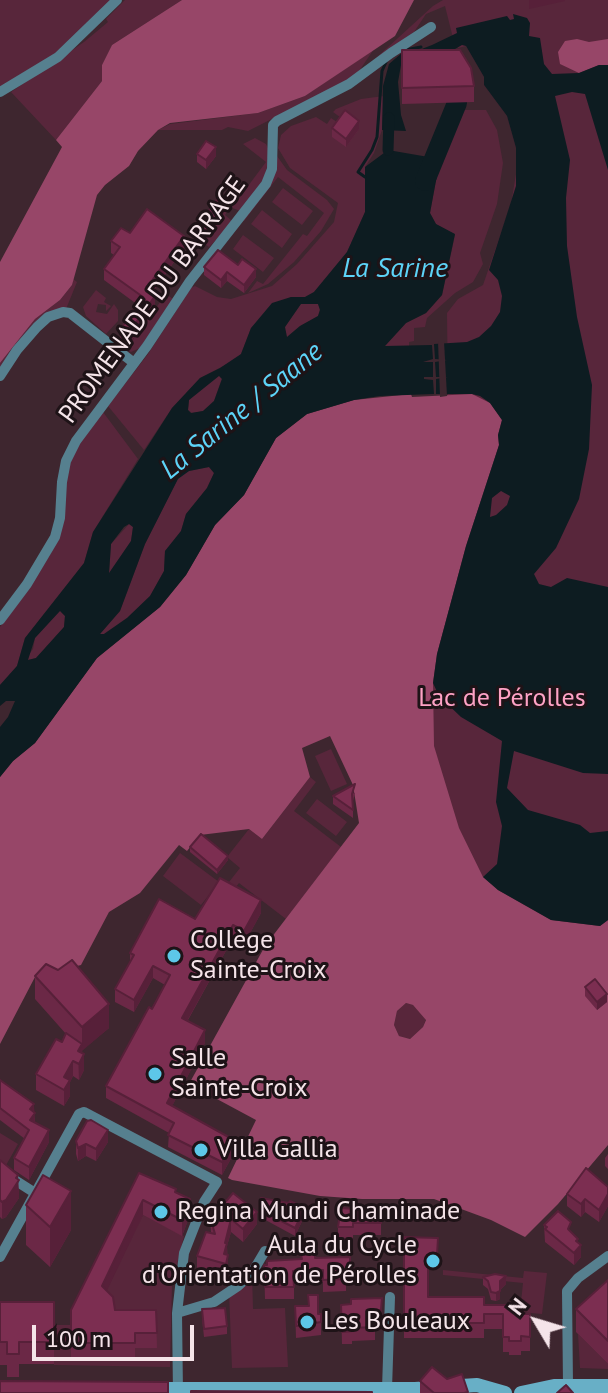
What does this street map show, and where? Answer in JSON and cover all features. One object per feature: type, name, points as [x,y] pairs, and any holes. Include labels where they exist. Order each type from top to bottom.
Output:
[{"type":"main road","points":[[131,1389],[415,1389],[477,1385],[505,1393]]},
{"type":"main road","points":[[548,1393],[568,1385]]},
{"type":"main road","points":[[521,1393],[543,1387],[608,1386]]},
{"type":"main road","points":[[415,1389],[441,1393]]},
{"type":"street","points":[[0,92],[58,57],[117,0]]},
{"type":"street","name":"PROMENADE DU BARRAGE","points":[[0,620],[27,584],[55,537],[66,461],[76,441],[190,281],[266,184],[272,169],[273,125],[349,84],[431,27]]},
{"type":"street","points":[[0,376],[37,327],[48,317],[63,312],[70,313],[134,363]]},
{"type":"street","points":[[0,1257],[79,1114],[88,1113],[217,1182],[204,1202],[184,1253],[177,1313],[178,1391]]},
{"type":"street","points":[[5,1174],[35,1193]]},
{"type":"street","points":[[177,1313],[214,1302],[238,1286],[252,1273],[265,1251]]},
{"type":"street","points":[[568,1385],[567,1291],[578,1278],[608,1256]]},
{"type":"street","points":[[387,1389],[390,1297]]},
{"type":"green space","points":[[0,0],[112,0],[54,55],[0,88]]},
{"type":"green space","points":[[125,0],[182,0],[112,45],[102,65],[102,81],[56,140],[11,92],[84,42],[108,22],[106,19]]},
{"type":"green space","name":"Lac de Pérolles","points":[[443,0],[608,0],[608,1079],[415,868],[448,398],[447,313],[458,299],[483,285],[511,204],[517,168],[516,148],[507,116],[484,85],[484,77],[466,46],[458,48],[454,42],[445,6],[426,14],[414,32],[375,59],[433,6]]},
{"type":"green space","points":[[374,49],[355,77],[248,131],[228,127],[222,130],[158,130],[170,124],[258,113],[305,96]]},
{"type":"green space","points":[[384,96],[382,130],[365,167],[365,212],[347,252],[314,292],[305,297],[291,297],[251,328],[241,354],[200,378],[172,408],[144,450],[108,406],[148,354],[191,288],[195,286],[217,297],[231,299],[272,286],[297,264],[334,222],[338,203],[290,168],[278,148],[281,135],[291,126],[316,117],[327,124],[331,118],[340,124],[344,120],[333,112],[336,109],[361,99]]},
{"type":"green space","points":[[460,110],[486,110],[497,130],[503,163],[497,204],[480,253],[483,264],[473,282],[455,293],[427,318],[425,327],[414,328],[414,341],[409,342],[409,347],[384,347],[406,323],[426,313],[442,295],[455,235],[436,224],[430,213],[440,159]]},
{"type":"green space","points":[[255,138],[266,144],[269,150],[266,174],[240,211],[230,207],[225,215],[231,220],[231,225],[209,247],[198,239],[200,236],[205,239],[233,188],[242,194],[266,162],[243,144]]},
{"type":"green space","points":[[277,156],[287,170],[327,200],[334,209],[321,231],[294,262],[268,284],[248,293],[257,281],[263,284],[324,213],[278,177],[244,221],[242,219]]},
{"type":"green space","points":[[283,188],[313,211],[302,225],[272,202]]},
{"type":"green space","points":[[262,210],[292,234],[282,248],[251,224]]},
{"type":"green space","points":[[243,235],[274,258],[263,272],[233,249]]},
{"type":"green space","points":[[73,279],[77,282],[66,309],[56,311],[0,371],[0,363],[35,319],[60,300]]},
{"type":"green space","points":[[96,290],[111,306],[106,311],[106,305],[98,304],[96,312],[107,314],[114,304],[118,310],[118,321],[106,334],[86,316],[83,307]]},
{"type":"green space","points":[[166,294],[173,299],[140,348],[131,352],[126,349]]},
{"type":"green space","points":[[301,303],[318,304],[318,316],[287,337],[285,327]]},
{"type":"green space","points":[[219,375],[222,378],[214,401],[203,411],[192,413],[188,410],[189,400]]},
{"type":"green space","points":[[103,412],[138,459],[93,532],[84,563],[25,638],[17,666],[0,685],[0,627],[50,555],[70,463],[79,443]]},
{"type":"green space","points":[[209,467],[214,473],[207,488],[186,514],[181,531],[165,551],[164,571],[150,596],[127,618],[100,634],[120,611],[145,544],[178,478],[189,471]]},
{"type":"green space","points":[[129,524],[133,527],[131,541],[109,574],[111,544]]},
{"type":"green space","points":[[60,610],[65,616],[64,627],[36,658],[28,660],[35,638]]},
{"type":"green space","points":[[331,749],[347,784],[331,791],[315,756]]},
{"type":"green space","points":[[310,777],[316,782],[294,811],[341,847],[286,919],[239,883],[236,887],[229,882],[240,868],[227,857],[249,829],[262,839]]},
{"type":"green space","points":[[317,799],[347,822],[336,836],[306,813]]},
{"type":"green space","points":[[180,853],[219,882],[201,905],[163,876]]},
{"type":"green space","points":[[406,1003],[413,1005],[426,1019],[423,1027],[410,1039],[399,1036],[394,1025],[397,1011]]},
{"type":"green space","points":[[0,1133],[18,1144],[5,1167],[0,1164]]},
{"type":"green space","points":[[143,1215],[184,1236],[172,1285],[170,1367],[54,1365],[54,1325],[71,1325],[71,1359],[134,1359],[135,1348],[156,1348],[115,1325],[101,1301]]},
{"type":"green space","points":[[443,1270],[523,1278],[524,1271],[547,1273],[542,1314],[520,1312],[523,1283],[443,1275]]},
{"type":"green space","points":[[252,1273],[253,1309],[285,1308],[288,1367],[232,1368],[229,1292]]},
{"type":"green space","points":[[578,1334],[608,1364],[608,1369],[580,1368]]},
{"type":"shaded area","points":[[182,0],[414,0],[395,36],[305,96],[258,113],[170,123],[158,130],[138,151],[129,166],[97,195],[72,285],[60,300],[35,319],[0,363],[0,262],[62,147],[56,140],[102,81],[102,65],[112,45]]},
{"type":"shaded area","points":[[577,39],[589,42],[608,39],[608,65],[579,73],[560,64],[558,52],[565,41]]},
{"type":"shaded area","points":[[411,394],[412,397],[472,394],[490,403],[502,420],[499,445],[466,546],[437,654],[433,683],[434,746],[459,828],[483,877],[498,890],[551,920],[600,926],[608,920],[608,1145],[525,1237],[491,1220],[434,1199],[320,1196],[232,1180],[228,1178],[256,1120],[189,1084],[265,946],[359,823],[353,785],[330,736],[302,748],[310,777],[262,839],[249,829],[200,835],[187,851],[179,845],[140,893],[109,912],[81,965],[35,977],[0,1044],[0,777],[13,761],[35,743],[97,658],[160,607],[186,575],[215,525],[244,495],[276,438],[307,414],[354,400]],"holes":[[[406,1003],[413,1005],[426,1020],[410,1039],[399,1036],[394,1025],[397,1011]]]},
{"type":"water","name":"Lac de Pérolles","points":[[513,14],[527,18],[530,23],[529,36],[540,38],[544,64],[552,74],[579,73],[608,65],[608,170],[585,94],[572,92],[555,96],[570,160],[566,198],[567,246],[577,317],[592,385],[589,449],[579,499],[556,548],[534,574],[539,584],[551,587],[567,578],[608,587],[608,774],[583,773],[514,751],[507,788],[528,810],[580,825],[590,833],[608,831],[608,920],[600,926],[551,920],[498,890],[483,877],[497,864],[502,826],[496,802],[502,741],[461,717],[439,696],[433,683],[437,654],[466,546],[499,445],[502,420],[490,403],[480,396],[436,394],[436,379],[448,377],[436,377],[435,362],[447,360],[435,359],[434,344],[467,342],[479,337],[500,312],[502,296],[498,280],[489,270],[516,186],[516,148],[507,116],[484,85],[484,77],[466,46],[413,64],[401,65],[398,82],[406,131],[382,130],[383,86],[389,64],[403,52],[414,52],[432,45],[457,33],[456,28],[507,16],[510,20],[514,19]],"holes":[[[501,491],[510,496],[507,505],[490,517],[492,498]]]},
{"type":"water","name":"La Sarine","points":[[388,150],[440,159],[430,213],[436,224],[455,234],[442,295],[426,313],[406,323],[385,346],[432,345],[433,359],[423,362],[433,362],[433,377],[424,379],[433,380],[434,394],[354,400],[307,414],[276,438],[244,495],[215,525],[186,575],[160,607],[97,658],[35,743],[13,761],[0,777],[0,727],[15,701],[6,701],[0,706],[0,685],[17,666],[25,638],[84,563],[93,532],[172,408],[200,378],[241,354],[251,328],[272,303],[291,297],[305,297],[314,292],[347,252],[365,212],[365,167]],"holes":[[[301,304],[318,304],[318,316],[287,337],[285,327]],[[219,376],[222,379],[214,401],[203,411],[191,413],[188,410],[189,400]],[[209,467],[214,473],[207,488],[186,514],[181,531],[165,551],[164,571],[150,596],[127,618],[100,634],[120,611],[145,544],[178,479],[189,471]],[[129,524],[133,527],[131,541],[109,573],[111,544]],[[60,611],[65,616],[64,627],[36,658],[28,660],[35,638]]]},
{"type":"pier","points":[[438,341],[444,341],[447,396],[440,397]]},
{"type":"building","points":[[402,50],[460,50],[471,68],[474,86],[402,88]]},
{"type":"building","points":[[345,110],[359,121],[346,139],[332,128]]},
{"type":"building","points":[[206,141],[216,147],[206,160],[197,154]]},
{"type":"building","points":[[221,194],[230,201],[205,235],[196,229]]},
{"type":"building","points":[[147,209],[184,236],[146,289],[155,296],[127,335],[120,330],[143,297],[104,269],[120,247],[111,241],[121,228],[130,233]]},
{"type":"building","points":[[218,250],[238,265],[242,259],[256,269],[244,285],[227,272],[221,280],[204,267]]},
{"type":"building","points":[[355,784],[352,794],[353,810],[333,796]]},
{"type":"building","points":[[201,834],[228,856],[217,870],[190,847]]},
{"type":"building","points":[[220,878],[261,900],[244,931],[233,925],[182,1018],[205,1030],[167,1103],[234,1140],[222,1162],[168,1135],[174,1123],[106,1086],[170,975],[153,966],[134,1000],[115,989],[159,899],[195,919]]},
{"type":"building","points":[[72,960],[109,1004],[82,1027],[35,976],[46,964],[58,970]]},
{"type":"building","points":[[595,979],[607,994],[597,1002],[585,987]]},
{"type":"building","points":[[66,1033],[82,1044],[78,1051],[84,1054],[79,1064],[73,1061],[64,1077],[70,1080],[64,1090],[36,1074],[56,1039],[62,1042]]},
{"type":"building","points":[[0,1080],[34,1104],[30,1109],[35,1113],[30,1120],[49,1130],[29,1167],[14,1158],[29,1130],[0,1108]]},
{"type":"building","points":[[91,1120],[108,1130],[96,1149],[86,1144],[78,1148],[76,1141],[87,1121]]},
{"type":"building","points":[[0,1160],[18,1175],[16,1178],[19,1180],[2,1202],[0,1200]]},
{"type":"building","points":[[586,1168],[608,1187],[608,1194],[599,1210],[585,1199],[581,1204],[567,1194]]},
{"type":"building","points":[[139,1173],[176,1189],[175,1192],[190,1199],[182,1220],[143,1200],[102,1286],[113,1297],[115,1310],[156,1310],[157,1333],[135,1333],[135,1343],[71,1343],[71,1310]]},
{"type":"building","points":[[43,1175],[71,1191],[50,1227],[26,1205]]},
{"type":"building","points":[[233,1193],[257,1212],[243,1229],[231,1219],[225,1243],[224,1254],[228,1255],[226,1264],[197,1256],[206,1232],[215,1234],[210,1217],[232,1214],[222,1206]]},
{"type":"building","points":[[261,1198],[290,1201],[305,1208],[295,1228],[260,1210]]},
{"type":"building","points":[[341,1208],[381,1211],[381,1223],[353,1223],[353,1227],[338,1227]]},
{"type":"building","points":[[558,1211],[571,1222],[568,1229],[581,1245],[574,1253],[545,1229],[547,1227],[544,1225]]},
{"type":"building","points":[[404,1237],[438,1238],[437,1255],[428,1255],[428,1297],[484,1297],[484,1305],[517,1305],[517,1314],[530,1314],[530,1337],[521,1336],[521,1341],[509,1341],[509,1337],[503,1337],[503,1314],[484,1314],[484,1323],[404,1323]]},
{"type":"building","points":[[315,1254],[315,1258],[350,1257],[350,1273],[346,1273],[346,1279],[323,1280],[323,1270],[293,1271],[294,1287],[265,1287],[264,1265],[267,1261],[302,1259],[301,1255]]},
{"type":"building","points":[[495,1274],[506,1276],[500,1281],[500,1291],[496,1293],[491,1292],[488,1281],[483,1277]]},
{"type":"building","points":[[608,1280],[608,1341],[576,1309]]},
{"type":"building","points":[[308,1295],[318,1295],[321,1322],[296,1326],[295,1306],[309,1306]]},
{"type":"building","points":[[382,1298],[381,1310],[374,1310],[375,1327],[352,1328],[352,1331],[342,1332],[341,1305],[351,1304],[351,1299]]},
{"type":"building","points":[[0,1302],[54,1302],[54,1342],[19,1342],[19,1354],[7,1354],[7,1342],[0,1342]]},
{"type":"building","points":[[225,1308],[227,1326],[204,1329],[202,1309]]},
{"type":"building","points":[[432,1367],[447,1379],[462,1374],[468,1392],[434,1393],[420,1381]]},
{"type":"building","points":[[0,1381],[168,1382],[168,1393],[0,1393]]},
{"type":"building","points":[[566,1385],[573,1393],[557,1393]]},
{"type":"building","points":[[372,1392],[372,1393],[191,1393]]},
{"type":"waterway","points":[[405,50],[421,47]]},
{"type":"waterway","points":[[365,177],[358,172],[377,137],[382,71],[386,62]]},
{"type":"waterway","name":"La Sarine / Saane","points":[[425,181],[457,103]]},
{"type":"waterway","points":[[388,150],[389,118]]},
{"type":"place","name":"Collège Sainte-Croix","points":[[174,956]]},
{"type":"place","name":"Salle Sainte-Croix","points":[[155,1074]]},
{"type":"place","name":"Villa Gallia","points":[[201,1150]]},
{"type":"place","name":"Regina Mundi Chaminade","points":[[161,1212]]},
{"type":"place","name":"Aula du Cycle d'Orientation de Pérolles","points":[[433,1261]]},
{"type":"place","name":"Les Bouleaux","points":[[307,1322]]}]
